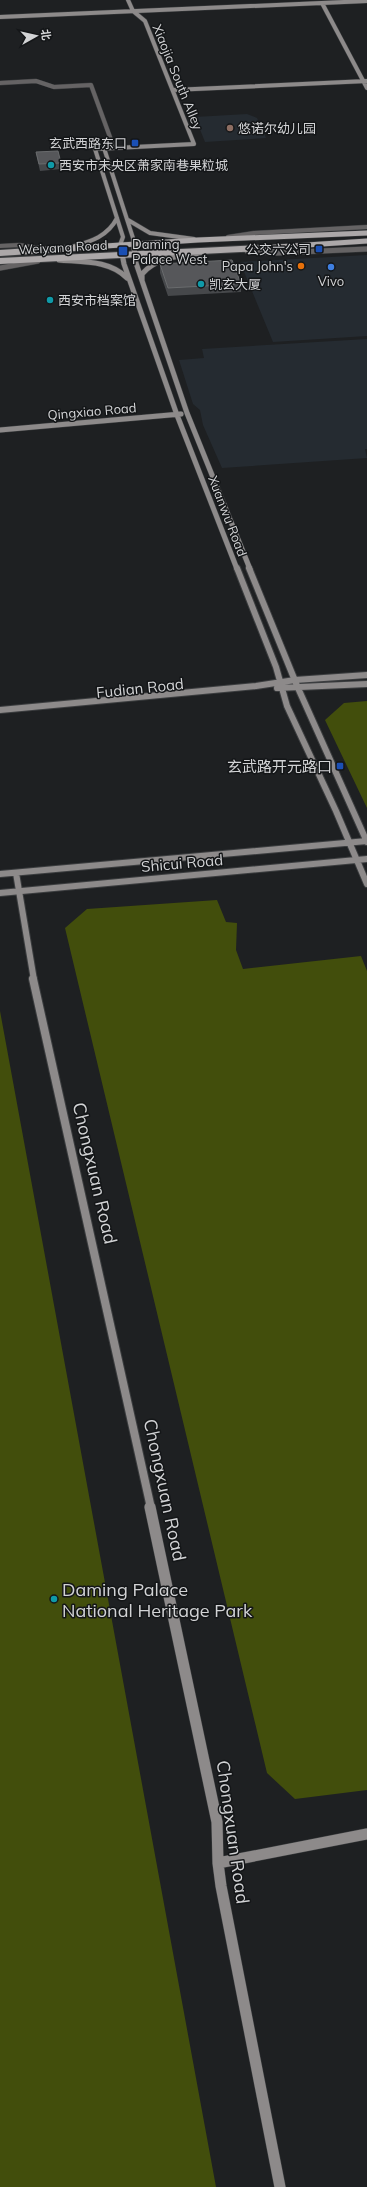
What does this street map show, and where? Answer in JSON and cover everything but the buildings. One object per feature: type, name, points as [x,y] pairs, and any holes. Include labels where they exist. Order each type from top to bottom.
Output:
[{"type":"main road","name":"Weiyang Road","points":[[0,253],[198,240],[367,233]]},
{"type":"main road","name":"Weiyang Road","points":[[0,261],[202,252],[367,241]]},
{"type":"street","name":"Xiaojia South Alley","points":[[114,148],[194,144],[145,21],[133,11],[128,0]]},
{"type":"street","points":[[0,17],[367,1]]},
{"type":"street","points":[[322,3],[365,81],[367,88]]},
{"type":"street","points":[[0,83],[36,81],[54,87],[91,85],[114,148],[104,148]]},
{"type":"street","points":[[173,90],[365,81]]},
{"type":"street","name":"Xuanwu Road","points":[[367,842],[298,688],[187,414],[134,255],[134,244],[104,148],[94,149],[123,237],[120,245],[131,284],[177,415],[282,686],[287,706],[358,860],[367,884]]},
{"type":"street","points":[[64,249],[106,234],[113,228],[117,218]]},
{"type":"street","points":[[126,219],[135,227],[152,235],[198,240]]},
{"type":"street","points":[[218,239],[254,233],[365,228]]},
{"type":"street","points":[[0,246],[19,245],[50,250]]},
{"type":"street","points":[[356,249],[367,245]]},
{"type":"street","points":[[236,250],[276,253],[367,249]]},
{"type":"street","points":[[142,280],[142,274],[151,266],[167,260],[202,252]]},
{"type":"street","points":[[53,259],[91,263],[115,268],[121,272],[131,284]]},
{"type":"street","points":[[0,268],[41,260]]},
{"type":"street","name":"Qingxiao Road","points":[[0,430],[187,414]]},
{"type":"street","points":[[282,686],[296,680],[367,676]]},
{"type":"street","points":[[282,686],[298,688],[367,684]]},
{"type":"street","name":"Fudian Road","points":[[0,710],[282,686]]},
{"type":"street","name":"Fudian Road","points":[[0,715],[282,686]]},
{"type":"street","name":"Shicui Road","points":[[0,874],[367,842]]},
{"type":"street","name":"Shicui Road","points":[[0,893],[367,859]]},
{"type":"street","name":"Chongxuan Road","points":[[16,873],[38,1006],[93,1244],[195,1713],[217,1822],[218,1863],[280,2187]]},
{"type":"street","points":[[218,1863],[367,1834]]},
{"type":"shaded area","name":"悠诺尔幼儿园","points":[[247,114],[257,118],[266,138],[205,142],[195,117]]},
{"type":"shaded area","points":[[367,255],[367,336],[273,342],[240,262]]},
{"type":"shaded area","points":[[367,339],[367,449],[365,449],[367,458],[222,468],[203,425],[200,410],[193,404],[179,360],[204,358],[202,349]]},
{"type":"green space","points":[[367,701],[367,808],[325,720],[344,703]]},
{"type":"green space","points":[[217,900],[226,922],[237,923],[236,950],[243,969],[361,956],[367,971],[367,1790],[295,1799],[267,1773],[65,928],[87,909]]},
{"type":"green space","name":"Daming Palace National Heritage Park","points":[[0,1011],[216,2187],[0,2187]]},
{"type":"place","name":"悠诺尔幼儿园","points":[[230,128]]},
{"type":"place","name":"玄武西路东口","points":[[135,143]]},
{"type":"place","name":"西安市未央区萧家南巷果粒城","points":[[51,165]]},
{"type":"place","name":"公交六公司","points":[[319,249]]},
{"type":"place","name":"Daming Palace West","points":[[123,251]]},
{"type":"place","name":"Papa John's","points":[[301,266]]},
{"type":"place","name":"Vivo","points":[[331,267]]},
{"type":"place","name":"凯玄大厦","points":[[201,284]]},
{"type":"place","name":"西安市档案馆","points":[[50,300]]},
{"type":"place","name":"玄武路开元路口","points":[[340,766]]},
{"type":"place","name":"Daming Palace National Heritage Park","points":[[54,1599]]}]
